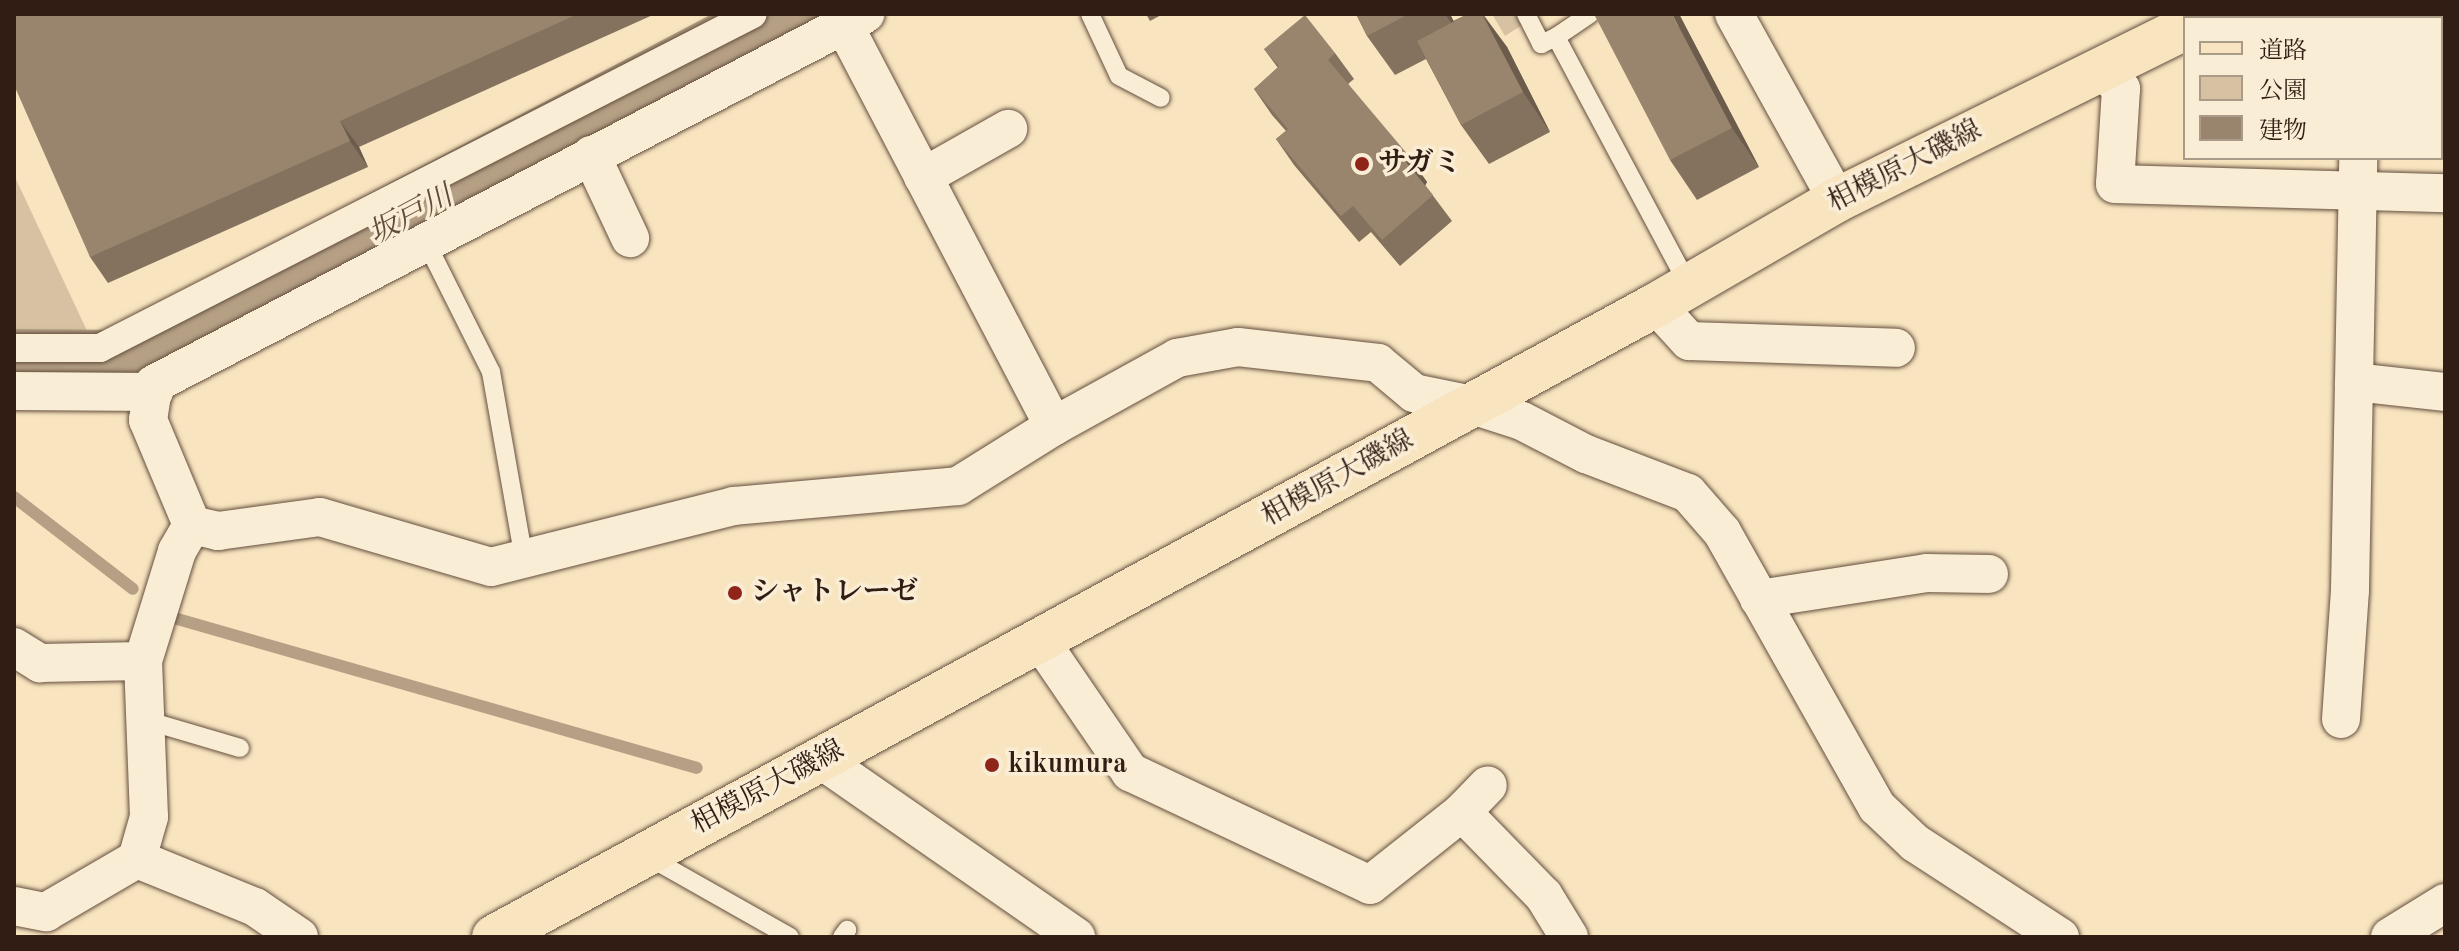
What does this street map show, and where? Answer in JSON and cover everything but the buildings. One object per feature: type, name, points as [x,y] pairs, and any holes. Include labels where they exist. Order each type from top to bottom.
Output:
[{"type":"main road","name":"相模原大磯線","points":[[494,937],[1673,296],[1837,200],[2183,29]]},
{"type":"street","points":[[14,348],[100,348],[753,14]]},
{"type":"street","points":[[1734,14],[1837,200]]},
{"type":"street","points":[[192,525],[148,420],[154,384],[855,19],[923,177],[1054,426]]},
{"type":"street","points":[[2101,68],[2121,89],[2115,184],[2358,174],[2445,193]]},
{"type":"street","points":[[923,177],[1008,129]]},
{"type":"street","points":[[591,155],[630,238]]},
{"type":"street","points":[[2341,719],[2350,590],[2358,174]]},
{"type":"street","points":[[1673,296],[1689,341],[1896,348]]},
{"type":"street","points":[[192,525],[218,531],[320,517],[491,567],[734,506],[958,486],[1054,426],[1177,358],[1238,347],[1378,363],[1414,393],[1472,405],[1522,421],[1586,454],[1688,493],[1722,532],[1877,807],[1915,843],[2060,937]]},
{"type":"street","points":[[2354,382],[2445,392]]},
{"type":"street","points":[[14,391],[154,392]]},
{"type":"street","points":[[14,906],[46,912],[137,859],[149,817],[143,661],[177,551],[192,525]]},
{"type":"street","points":[[1759,599],[1927,573],[1989,574]]},
{"type":"street","points":[[1041,642],[1130,772],[1370,885],[1462,812],[1488,785]]},
{"type":"street","points":[[14,647],[40,663],[143,661]]},
{"type":"street","points":[[820,759],[1076,937]]},
{"type":"street","points":[[1462,812],[1544,896],[1569,937]]},
{"type":"street","points":[[137,859],[255,907],[299,937]]},
{"type":"street","points":[[2390,937],[2445,903]]},
{"type":"lane","points":[[1090,14],[1119,76],[1161,98]]},
{"type":"lane","points":[[1526,14],[1541,44],[1589,15]]},
{"type":"lane","points":[[1556,37],[1673,296]]},
{"type":"lane","points":[[426,242],[491,372],[524,559]]},
{"type":"lane","points":[[145,720],[240,748]]},
{"type":"lane","points":[[644,855],[790,937]]},
{"type":"green space","points":[[754,14],[798,14],[347,246],[103,360],[101,353]]},
{"type":"green space","points":[[1492,14],[1539,14],[1505,36]]},
{"type":"green space","points":[[14,175],[89,335],[14,332]]},
{"type":"waterway","name":"坂戸川","points":[[14,368],[120,369],[796,14]]},
{"type":"waterway","points":[[14,497],[133,589]]},
{"type":"waterway","points":[[167,616],[697,768]]},
{"type":"place","name":"サガミ","points":[[1362,164]]},
{"type":"place","name":"シャトレーゼ","points":[[735,593]]},
{"type":"place","name":"kikumura","points":[[992,765]]}]
